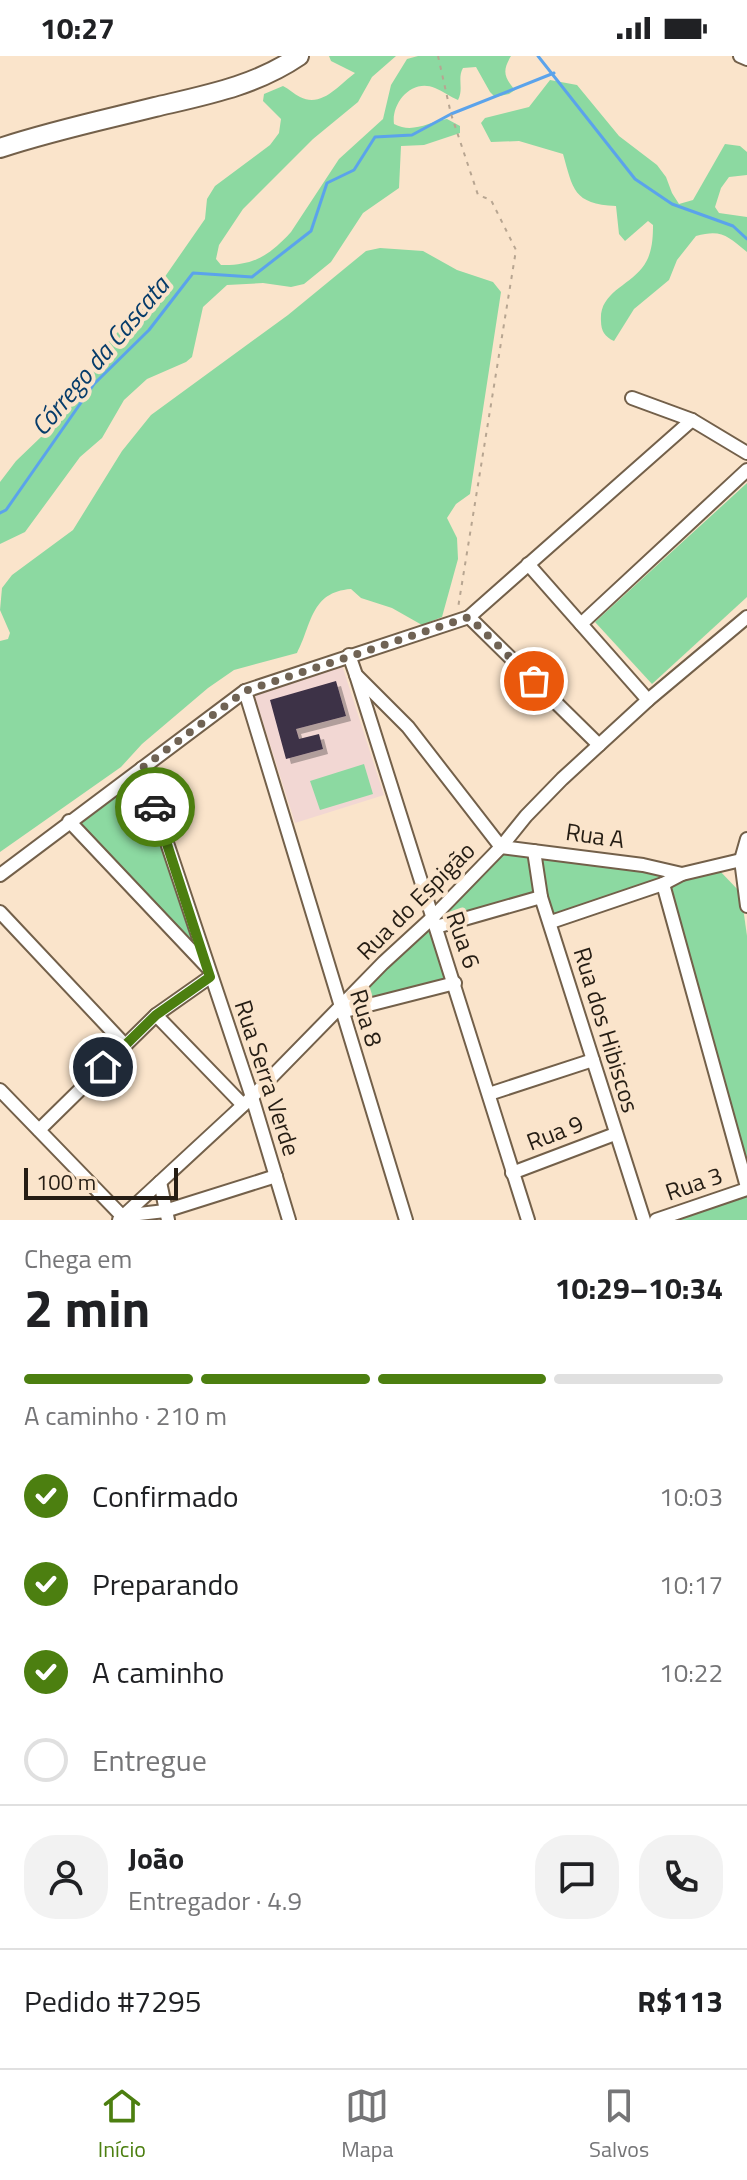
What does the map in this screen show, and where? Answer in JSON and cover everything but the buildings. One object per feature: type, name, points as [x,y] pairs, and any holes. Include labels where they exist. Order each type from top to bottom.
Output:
[{"type":"street","points":[[0,148],[238,88],[271,74],[299,56]]},
{"type":"street","points":[[740,56],[747,59]]},
{"type":"street","points":[[632,398],[692,420],[747,453]]},
{"type":"street","points":[[0,875],[245,691],[463,619],[692,420]]},
{"type":"street","points":[[581,624],[747,470]]},
{"type":"street","points":[[528,564],[648,700]]},
{"type":"street","name":"Rua do Espigão","points":[[120,1218],[434,923],[526,816],[599,745],[747,617]]},
{"type":"street","points":[[463,619],[599,745]]},
{"type":"street","points":[[349,655],[356,675],[408,727],[501,847]]},
{"type":"street","name":"Rua 6","points":[[356,675],[528,1220]]},
{"type":"street","name":"Rua 8","points":[[245,691],[406,1220]]},
{"type":"street","name":"Rua Serra Verde","points":[[142,768],[247,1101],[289,1220]]},
{"type":"street","points":[[39,1130],[156,1015],[208,972],[69,821]]},
{"type":"street","points":[[747,839],[741,860],[747,906]]},
{"type":"street","name":"Rua A","points":[[501,847],[655,867],[682,874]]},
{"type":"street","name":"Rua dos Hibiscos","points":[[534,851],[541,897],[644,1220]]},
{"type":"street","points":[[551,922],[663,884],[682,874],[741,860]]},
{"type":"street","points":[[663,884],[747,1188]]},
{"type":"street","points":[[434,923],[541,897]]},
{"type":"street","points":[[0,912],[125,1045]]},
{"type":"street","points":[[340,1010],[455,983]]},
{"type":"street","points":[[156,1015],[247,1101]]},
{"type":"street","points":[[489,1094],[593,1060]]},
{"type":"street","points":[[0,1090],[120,1218],[167,1215],[276,1176]]},
{"type":"street","name":"Rua 9","points":[[512,1173],[615,1134]]},
{"type":"street","points":[[160,1182],[167,1215]]},
{"type":"street","name":"Rua 3","points":[[656,1220],[747,1188]]},
{"type":"path","points":[[438,56],[451,114],[478,195],[491,200],[516,250],[463,619]]},
{"type":"shaded area","points":[[341,662],[384,795],[295,823],[253,691]]},
{"type":"green space","points":[[329,56],[396,56],[372,77],[358,102],[313,139],[243,209],[219,245],[216,259],[221,265],[242,264],[260,258],[291,232],[339,159],[383,119],[391,85],[407,59],[418,56],[511,56],[506,74],[515,90],[495,97],[476,67],[463,68],[458,100],[427,86],[418,86],[405,94],[396,108],[394,124],[414,128],[447,119],[460,126],[460,133],[424,145],[401,146],[399,188],[363,213],[331,262],[304,284],[291,287],[263,283],[227,285],[203,307],[192,357],[147,379],[124,400],[102,438],[80,457],[25,532],[0,544],[0,482],[16,461],[67,412],[101,360],[108,342],[146,304],[205,219],[207,199],[215,186],[270,145],[279,133],[281,119],[263,101],[264,94],[283,86],[300,97],[316,100],[330,94],[355,73],[331,61]]},
{"type":"green space","points":[[550,80],[577,85],[619,136],[657,165],[679,204],[693,200],[725,144],[740,146],[747,152],[747,175],[729,177],[721,188],[715,207],[719,213],[747,217],[747,252],[724,235],[712,233],[696,236],[677,260],[669,280],[634,309],[614,341],[606,336],[601,325],[604,304],[645,263],[651,247],[653,225],[648,221],[625,241],[619,234],[616,206],[583,198],[569,177],[563,154],[519,141],[491,142],[481,123],[485,118],[529,107]]},
{"type":"green space","points":[[380,248],[423,251],[457,270],[493,282],[501,292],[470,494],[456,504],[447,518],[457,538],[458,559],[442,617],[422,625],[392,608],[361,598],[351,589],[327,596],[314,612],[297,653],[234,670],[142,744],[121,767],[0,852],[0,641],[8,639],[10,633],[0,610],[2,588],[12,575],[73,530],[122,451],[151,415],[288,315],[366,251]]},
{"type":"green space","points":[[747,483],[747,597],[652,684],[595,622]]},
{"type":"green space","points":[[364,764],[373,794],[320,810],[310,781]]},
{"type":"green space","points":[[142,772],[201,955],[72,821]]},
{"type":"green space","points":[[501,851],[534,856],[539,896],[490,910],[441,918]]},
{"type":"green space","points":[[536,853],[680,874],[550,917]]},
{"type":"green space","points":[[717,868],[741,893],[747,936],[747,1186],[666,887],[680,877]]},
{"type":"green space","points":[[432,921],[453,982],[341,1009]]},
{"type":"green space","points":[[747,1191],[747,1220],[656,1220]]},
{"type":"waterway","points":[[538,56],[635,179],[672,204],[733,226],[747,239]]},
{"type":"waterway","name":"Córrego da Cascata","points":[[0,513],[6,510],[94,384],[149,330],[193,273],[252,277],[311,231],[327,183],[354,170],[375,137],[412,135],[451,114],[554,73]]},
{"type":"way so far","points":[[155,807],[142,768],[245,691],[349,655],[469,617],[534,681]]},
{"type":"route","points":[[103,1067],[156,1015],[210,977],[155,807]]}]
